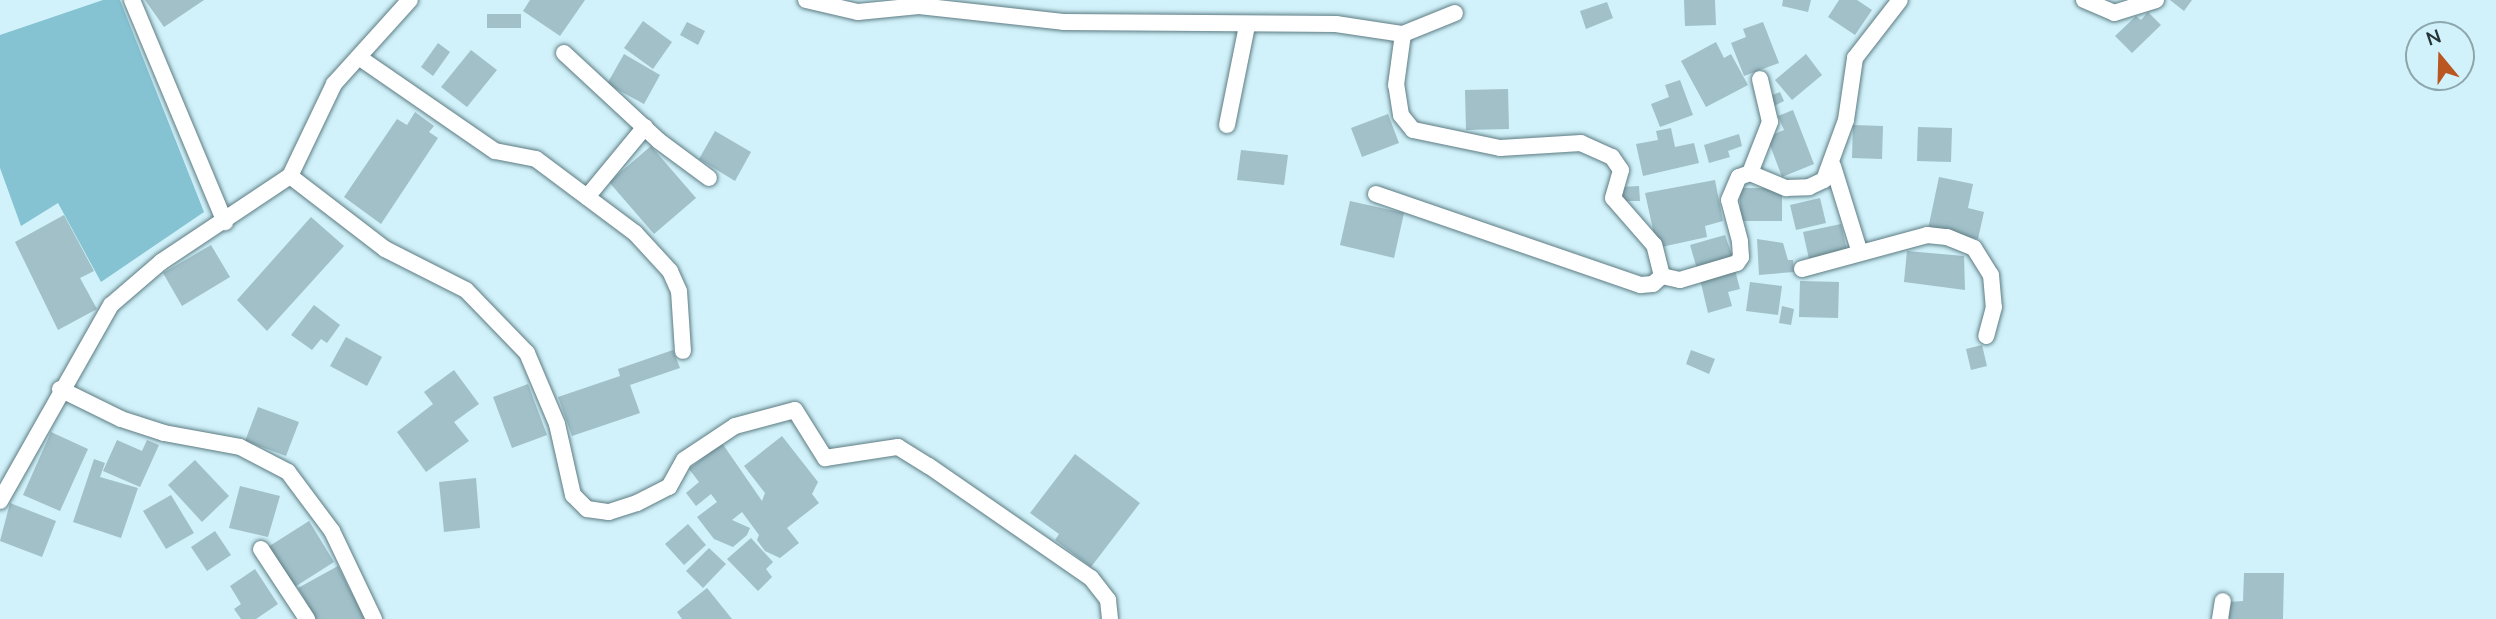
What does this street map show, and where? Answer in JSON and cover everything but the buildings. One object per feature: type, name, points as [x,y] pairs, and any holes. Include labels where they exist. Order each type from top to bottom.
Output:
[{"type":"street","points":[[132,0],[225,222]]},
{"type":"street","points":[[1,498],[60,388],[111,305],[161,262],[225,222],[290,176],[334,84],[410,0]]},
{"type":"street","points":[[806,0],[858,12],[919,3],[1063,22],[1247,26],[1336,24],[1403,34],[1455,13]]},
{"type":"street","points":[[1662,276],[1680,280],[1737,264],[1741,257],[1730,188],[1738,177],[1750,173],[1786,188],[1809,187],[1824,180],[1833,166],[1855,58],[1900,0]]},
{"type":"street","points":[[2084,0],[2114,13],[2156,0]]},
{"type":"street","points":[[1227,125],[1247,26]]},
{"type":"street","points":[[1403,34],[1396,85],[1401,115],[1413,130],[1500,148],[1581,143],[1612,158],[1621,170],[1613,198],[1654,245],[1662,276]]},
{"type":"street","points":[[564,53],[645,127],[709,178]]},
{"type":"street","points":[[360,58],[495,151],[536,159],[635,233],[670,271],[679,291],[683,351]]},
{"type":"street","points":[[1750,173],[1770,122],[1760,79]]},
{"type":"street","points":[[587,197],[645,127]]},
{"type":"street","points":[[1833,166],[1860,253]]},
{"type":"street","points":[[290,176],[385,249],[466,290],[527,354],[556,424],[573,495],[587,509],[609,512],[637,503],[669,487],[684,460],[735,426],[795,410],[825,458],[898,447],[929,466],[1091,578],[1108,600],[1112,618]]},
{"type":"street","points":[[1376,194],[1642,285],[1653,284],[1662,276]]},
{"type":"street","points":[[1802,269],[1927,235],[1947,237],[1974,248],[1991,275],[1994,307],[1986,336]]},
{"type":"street","points":[[60,388],[121,419],[164,433],[240,447],[288,472],[332,531],[374,619]]},
{"type":"street","points":[[261,549],[306,619]]},
{"type":"street","points":[[2220,619],[2223,601]]},
{"type":"shaded area","points":[[103,0],[120,0],[204,212],[101,282],[58,203],[21,226],[0,168],[0,35]]}]
